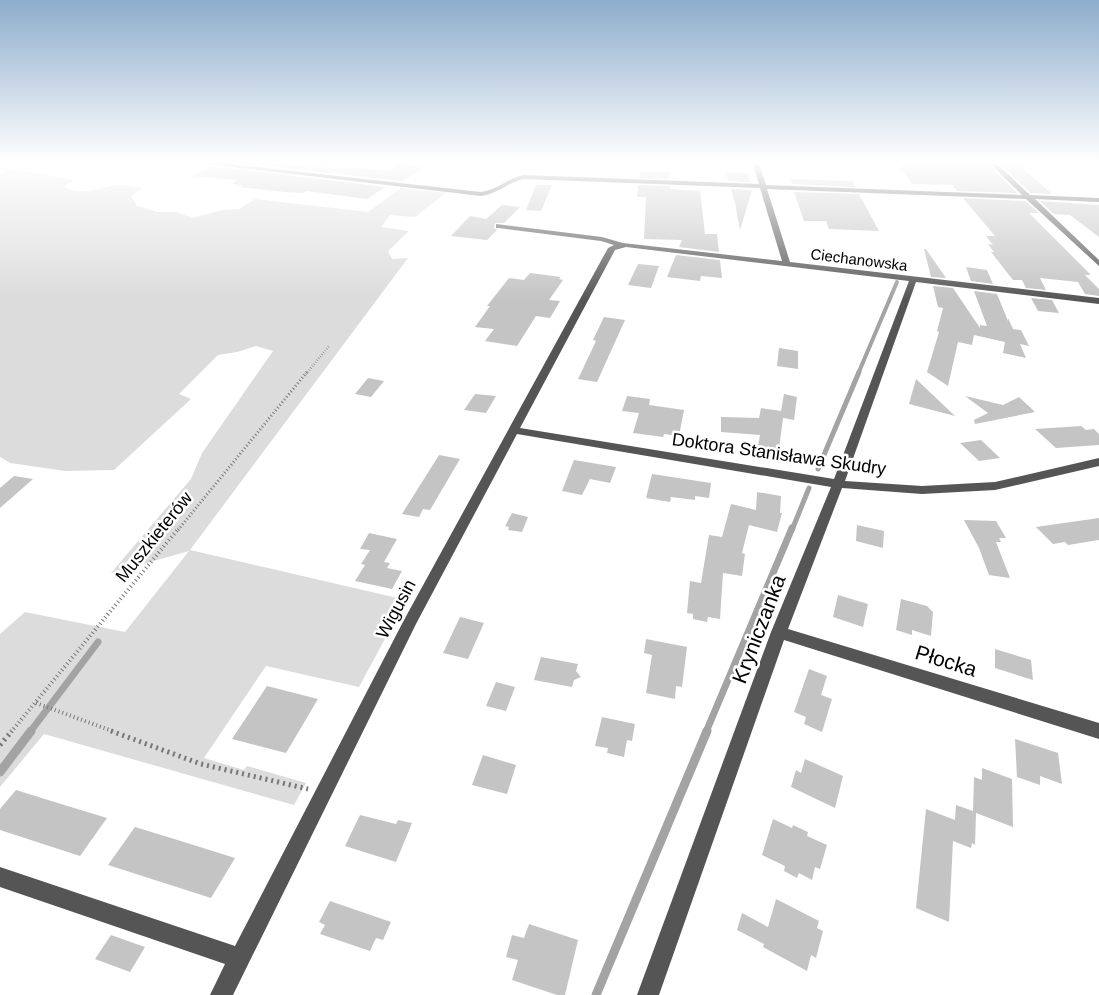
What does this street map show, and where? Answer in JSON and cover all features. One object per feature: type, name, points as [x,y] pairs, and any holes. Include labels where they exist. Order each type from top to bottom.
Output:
[{"type":"street","points":[[770,207],[787,265]]},
{"type":"street","points":[[1039,207],[1099,264]]},
{"type":"street","name":"Ciechanowska","points":[[499,226],[602,239],[617,246],[1099,301]]},
{"type":"street","name":"Wigusin","points":[[221,995],[409,624],[610,250],[617,246]]},
{"type":"street","name":"Kryniczanka","points":[[648,995],[779,632],[838,484],[913,280]]},
{"type":"street","name":"Doktora Stanisława Skudry","points":[[513,430],[838,484],[922,490],[995,486],[1099,462]]},
{"type":"street","name":"Płocka","points":[[779,632],[1099,732]]},
{"type":"street","points":[[0,877],[239,958]]},
{"type":"path","name":"Muszkieterów","points":[[0,745],[329,346]]},
{"type":"path","points":[[36,703],[201,764],[323,793]]},
{"type":"shaded area","points":[[0,207],[142,207],[157,212],[177,212],[192,218],[222,210],[242,207],[328,207],[368,212],[374,207],[427,207],[415,217],[390,215],[381,227],[409,231],[388,251],[392,259],[408,258],[190,550],[406,600],[359,687],[266,666],[204,758],[244,770],[247,766],[306,783],[294,805],[44,734],[0,787],[0,634],[25,612],[125,632],[189,551],[111,573],[191,479],[202,453],[273,351],[256,346],[218,355],[179,394],[191,399],[114,470],[65,471],[10,463],[0,457]]},
{"type":"building","points":[[499,207],[520,207],[504,223],[495,223],[494,228],[497,230],[487,240],[451,236],[470,216],[486,219]]},
{"type":"building","points":[[527,207],[543,207],[541,211],[526,210]]},
{"type":"building","points":[[646,207],[702,207],[705,234],[717,234],[719,252],[679,247],[682,240],[644,239]]},
{"type":"building","points":[[736,207],[747,207],[740,230]]},
{"type":"building","points":[[799,207],[866,207],[879,231],[829,229],[826,221],[804,221]]},
{"type":"building","points":[[971,207],[1033,207],[1039,213],[1029,213],[1091,275],[1085,275],[1099,289],[1099,296],[1085,294],[1078,282],[1040,278],[1046,290],[1026,288],[1022,280],[1013,280],[991,252],[994,252],[988,244],[993,245],[986,236],[995,236]]},
{"type":"building","points":[[1047,207],[1099,207],[1099,237],[1070,215],[1054,214]]},
{"type":"building","points":[[924,249],[926,249],[946,278],[931,277]]},
{"type":"building","points":[[676,255],[720,260],[722,278],[701,276],[700,281],[667,277]]},
{"type":"building","points":[[638,264],[659,266],[651,288],[628,285]]},
{"type":"building","points":[[966,267],[987,270],[993,284],[971,281]]},
{"type":"building","points":[[530,273],[561,277],[559,279],[563,280],[549,300],[560,301],[550,318],[536,316],[517,346],[485,341],[494,329],[475,327],[490,306],[487,306],[509,278],[524,280]]},
{"type":"building","points":[[933,286],[953,288],[980,328],[980,325],[987,326],[974,291],[997,294],[1008,321],[1008,318],[1013,329],[1021,330],[1029,346],[1020,344],[1026,358],[1003,353],[1005,342],[974,335],[972,345],[958,342],[948,386],[927,372],[939,332],[937,331],[943,308],[938,307]]},
{"type":"building","points":[[1031,298],[1052,300],[1059,313],[1038,311]]},
{"type":"building","points":[[604,317],[625,320],[597,382],[578,379],[596,341],[593,340]]},
{"type":"building","points":[[779,348],[798,351],[798,369],[777,366]]},
{"type":"building","points":[[368,378],[384,381],[371,397],[355,394]]},
{"type":"building","points":[[916,379],[955,416],[909,404]]},
{"type":"building","points":[[475,394],[496,396],[486,413],[464,410]]},
{"type":"building","points":[[784,394],[797,397],[794,420],[783,418],[778,456],[757,452],[760,435],[721,432],[721,417],[759,418],[761,408],[781,411]]},
{"type":"building","points":[[627,396],[650,399],[649,405],[684,410],[679,436],[664,434],[663,437],[633,433],[639,413],[622,411]]},
{"type":"building","points":[[965,396],[1003,405],[1019,397],[1035,412],[975,424],[974,420],[988,413]]},
{"type":"building","points":[[1081,426],[1086,430],[1094,429],[1099,434],[1099,445],[1056,448],[1035,429]]},
{"type":"building","points":[[981,440],[1000,458],[979,461],[960,443]]},
{"type":"building","points":[[439,455],[460,459],[430,510],[423,509],[419,517],[402,514]]},
{"type":"building","points":[[574,460],[616,467],[610,483],[590,479],[582,495],[562,491]]},
{"type":"building","points":[[652,474],[711,483],[709,498],[695,496],[695,500],[671,497],[670,502],[646,498]]},
{"type":"building","points":[[14,476],[33,479],[0,508],[0,488]]},
{"type":"building","points":[[757,492],[781,496],[780,513],[782,513],[777,532],[749,525],[742,553],[745,554],[742,576],[723,573],[720,619],[708,617],[707,622],[693,619],[693,614],[687,613],[690,581],[701,583],[709,535],[722,537],[731,504],[756,510]]},
{"type":"building","points":[[512,513],[528,517],[522,532],[508,530],[509,527],[505,526]]},
{"type":"building","points":[[1099,518],[1099,540],[1068,545],[1065,542],[1053,544],[1036,527]]},
{"type":"building","points":[[964,520],[996,521],[1006,538],[999,538],[1001,542],[996,542],[1010,578],[989,575],[979,548]]},
{"type":"building","points":[[857,525],[884,531],[883,548],[856,541]]},
{"type":"building","points":[[369,533],[397,539],[384,562],[390,563],[387,568],[402,571],[392,589],[355,581],[365,565],[361,564],[370,550],[360,549]]},
{"type":"building","points":[[838,595],[868,604],[863,627],[833,617]]},
{"type":"building","points":[[901,599],[927,606],[933,612],[931,636],[912,630],[912,635],[896,630]]},
{"type":"building","points":[[460,617],[484,623],[468,659],[443,653]]},
{"type":"building","points":[[646,639],[687,647],[682,687],[676,686],[675,699],[646,693],[652,655],[644,653]]},
{"type":"building","points":[[995,649],[1031,660],[1033,680],[995,668]]},
{"type":"building","points":[[541,657],[578,664],[576,671],[581,677],[574,680],[572,687],[534,680]]},
{"type":"building","points":[[809,669],[827,676],[821,695],[832,699],[822,732],[804,724],[806,717],[794,712]]},
{"type":"building","points":[[496,682],[515,687],[506,711],[486,706]]},
{"type":"building","points":[[267,686],[318,699],[286,753],[232,739]]},
{"type":"building","points":[[602,717],[635,724],[632,741],[627,740],[624,757],[607,753],[608,748],[595,746]]},
{"type":"building","points":[[1015,739],[1058,753],[1062,784],[1040,776],[1040,785],[1017,777]]},
{"type":"building","points":[[483,755],[516,765],[507,794],[472,785]]},
{"type":"building","points":[[805,759],[843,776],[835,808],[791,787],[796,770],[801,773]]},
{"type":"building","points":[[982,768],[1012,779],[1013,827],[976,813],[975,845],[972,843],[971,848],[953,841],[949,922],[916,908],[926,809],[955,820],[956,805],[973,811],[974,777],[982,780]]},
{"type":"building","points":[[16,790],[107,818],[80,856],[0,830],[0,809]]},
{"type":"building","points":[[360,815],[396,824],[398,820],[412,823],[396,862],[345,846]]},
{"type":"building","points":[[773,819],[792,828],[793,825],[808,832],[807,836],[827,845],[820,869],[815,867],[812,880],[799,873],[797,878],[784,871],[785,866],[762,855]]},
{"type":"building","points":[[135,827],[235,858],[211,898],[108,865]]},
{"type":"building","points":[[776,899],[819,921],[817,928],[823,931],[816,958],[811,955],[807,971],[763,947],[764,944],[737,930],[742,913],[768,927]]},
{"type":"building","points":[[330,901],[391,922],[383,940],[376,938],[370,951],[320,934],[325,925],[319,922]]},
{"type":"building","points":[[529,924],[578,940],[565,995],[557,995],[512,980],[518,960],[506,957],[512,935],[524,938]]},
{"type":"building","points":[[111,935],[145,947],[130,972],[95,959]]},
{"type":"waterway","points":[[858,374],[897,282]]},
{"type":"waterway","points":[[818,469],[859,372]]},
{"type":"waterway","points":[[792,530],[809,488]]},
{"type":"waterway","points":[[706,732],[792,528]]},
{"type":"waterway","points":[[30,732],[98,642]]},
{"type":"waterway","points":[[0,772],[31,731]]},
{"type":"waterway","points":[[596,995],[707,731]]}]
